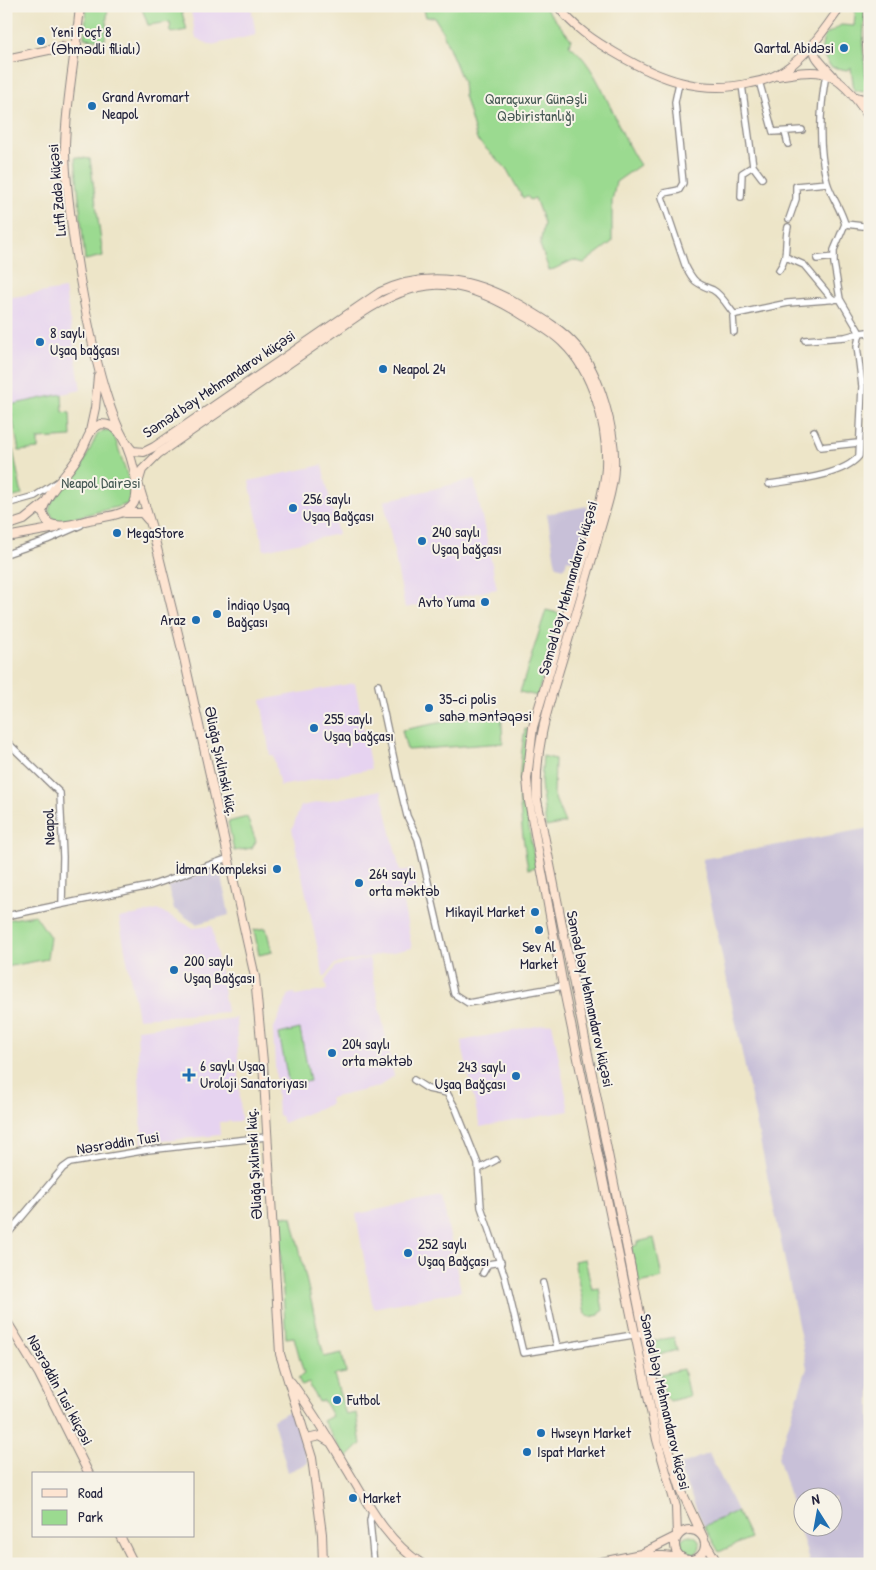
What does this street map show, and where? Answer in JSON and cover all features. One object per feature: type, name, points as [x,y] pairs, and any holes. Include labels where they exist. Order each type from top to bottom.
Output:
[{"type":"main road","name":"Lutfi Zadə küçəsi","points":[[80,6],[66,126],[66,171],[69,205],[98,371]]},
{"type":"main road","points":[[558,6],[577,28],[610,50],[647,71],[679,83],[709,88],[742,85],[774,76],[808,72],[826,74],[840,83]]},
{"type":"main road","points":[[774,76],[792,64],[841,6]]},
{"type":"main road","points":[[870,6],[867,45],[870,76]]},
{"type":"main road","points":[[814,40],[812,49],[814,55],[852,96],[870,120]]},
{"type":"main road","points":[[6,59],[77,44]]},
{"type":"main road","points":[[852,96],[863,99],[870,95]]},
{"type":"main road","name":"Səməd bəy Mehmandarov küçəsi","points":[[122,436],[133,451],[144,452],[154,447],[372,297],[401,284],[431,278],[467,282],[501,294],[534,318],[563,343],[586,373],[595,396],[606,455],[605,479],[600,503],[534,721],[527,779],[532,828],[563,986],[662,1458],[676,1507],[677,1536]]},
{"type":"main road","name":"Səməd bəy Mehmandarov küçəsi","points":[[116,514],[132,506],[142,470],[158,454],[367,310],[392,295],[432,285],[466,288],[534,318],[568,337],[590,364],[600,388],[614,454],[612,481],[603,518],[541,729],[536,777],[548,860],[670,1456],[684,1500],[718,1564]]},
{"type":"main road","points":[[6,526],[24,520],[46,501],[70,471],[89,434],[95,408],[98,371]]},
{"type":"main road","name":"Əliağa Şıxlinski küç.","points":[[98,371],[122,436],[152,528],[186,667],[257,988],[280,1354],[307,1439],[318,1503],[323,1564]]},
{"type":"main road","points":[[89,434],[97,425],[108,424],[122,436]]},
{"type":"main road","points":[[46,501],[42,512],[44,520],[53,526],[62,526]]},
{"type":"main road","points":[[6,537],[116,514],[142,514],[152,528]]},
{"type":"main road","name":"Nəsrəddin Tusi küçəsi","points":[[6,1320],[39,1374],[87,1472]]},
{"type":"main road","points":[[287,1376],[332,1443],[372,1511],[400,1548],[422,1564]]},
{"type":"main road","points":[[307,1439],[320,1436],[332,1443]]},
{"type":"main road","points":[[591,1564],[641,1554],[690,1530],[704,1539],[702,1555],[688,1561],[641,1554]]},
{"type":"main road","points":[[677,1536],[675,1546],[688,1561]]},
{"type":"main road","points":[[121,1538],[134,1564]]},
{"type":"street","points":[[826,74],[821,128],[827,183],[844,224],[834,250],[836,299]]},
{"type":"street","points":[[760,81],[771,130],[776,133],[802,130]]},
{"type":"street","points":[[679,83],[675,102],[683,183],[679,190],[664,193],[662,197],[690,276],[695,282],[713,290],[734,314],[734,332]]},
{"type":"street","points":[[742,85],[753,166],[762,178]]},
{"type":"street","points":[[785,132],[788,144]]},
{"type":"street","points":[[741,197],[742,173],[753,166]]},
{"type":"street","points":[[789,219],[796,199],[796,186],[827,183]]},
{"type":"street","points":[[844,224],[863,226]]},
{"type":"street","points":[[779,270],[786,257],[785,240],[788,227]]},
{"type":"street","points":[[817,259],[834,256]]},
{"type":"street","points":[[769,484],[846,467],[852,464],[859,456],[858,444],[862,393],[857,346],[860,334],[836,299],[804,265],[786,257]]},
{"type":"street","points":[[734,314],[788,302],[836,299]]},
{"type":"street","points":[[805,340],[845,337],[867,332],[870,336]]},
{"type":"street","points":[[814,431],[821,447],[858,444]]},
{"type":"street","points":[[6,504],[36,496],[70,471]]},
{"type":"street","points":[[6,554],[47,540],[92,520]]},
{"type":"street","points":[[378,685],[407,816],[418,839],[454,994],[468,1003],[563,986]]},
{"type":"street","name":"Neapol","points":[[6,741],[60,793],[63,857],[62,904]]},
{"type":"street","points":[[6,916],[150,886],[229,858]]},
{"type":"street","points":[[414,1080],[424,1087],[441,1091],[451,1098],[479,1169],[481,1207],[501,1262],[523,1353],[645,1333]]},
{"type":"street","name":"Nəsrəddin Tusi","points":[[6,1236],[63,1168],[70,1164],[148,1150],[266,1137]]},
{"type":"street","points":[[479,1169],[496,1160]]},
{"type":"street","points":[[484,1273],[488,1264],[501,1262]]},
{"type":"street","points":[[543,1283],[557,1347]]},
{"type":"street","points":[[372,1511],[370,1521],[374,1564]]},
{"type":"street","points":[[641,1554],[643,1564]]},
{"type":"shaded area","points":[[190,6],[251,6],[256,35],[211,45],[196,38]]},
{"type":"shaded area","name":"8 saylı Uşaq bağçası","points":[[65,289],[81,390],[10,405],[6,387],[6,298]]},
{"type":"shaded area","name":"256 saylı Uşaq Bağçası","points":[[322,465],[338,534],[264,550],[249,481]]},
{"type":"shaded area","points":[[474,479],[497,589],[405,608],[384,501]]},
{"type":"shaded area","points":[[587,506],[590,520],[575,562],[567,559],[565,568],[556,566],[547,514]]},
{"type":"shaded area","name":"255 saylı Uşaq bağçası","points":[[355,683],[371,769],[280,786],[273,755],[270,755],[261,700]]},
{"type":"shaded area","name":"264 saylı orta məktəb","points":[[381,790],[400,871],[412,869],[417,894],[402,898],[412,948],[335,964],[324,978],[292,829],[301,806]]},
{"type":"shaded area","points":[[870,828],[870,1564],[810,1564],[802,1538],[844,1538],[844,1488],[794,1488],[794,1510],[778,1457],[807,1368],[702,859]]},
{"type":"shaded area","points":[[220,866],[229,915],[196,924],[174,909],[168,887]]},
{"type":"shaded area","name":"200 saylı Uşaq Bağçası","points":[[159,910],[193,928],[212,926],[227,1012],[138,1018],[119,918]]},
{"type":"shaded area","name":"204 saylı orta məktəb","points":[[369,958],[394,1076],[378,1087],[330,1098],[331,1104],[283,1123],[281,1116],[278,1116],[273,1030],[289,994],[295,993],[296,996],[327,990],[325,981],[336,966]]},
{"type":"shaded area","name":"6 saylı Uşaq Uroloji Sanatoriyası","points":[[236,1018],[241,1121],[219,1122],[220,1135],[142,1143],[137,1029]]},
{"type":"shaded area","name":"243 saylı Uşaq Bağçası","points":[[552,1023],[569,1111],[480,1127],[461,1041]]},
{"type":"shaded area","name":"252 saylı Uşaq Bağçası","points":[[442,1197],[461,1291],[373,1308],[356,1214]]},
{"type":"shaded area","points":[[293,1409],[308,1463],[288,1472],[273,1420]]},
{"type":"shaded area","points":[[709,1453],[737,1511],[704,1526],[678,1466]]},
{"type":"green space","points":[[87,6],[108,6],[105,40],[84,38]]},
{"type":"green space","points":[[141,6],[180,6],[187,30],[171,33],[170,22],[148,25]]},
{"type":"green space","name":"Qaraçuxur Günəşli Qəbiristanlığı","points":[[423,6],[544,6],[571,39],[569,45],[580,55],[590,69],[640,165],[616,182],[612,201],[612,242],[584,263],[573,260],[549,270],[540,245],[544,223],[535,198],[530,200],[527,196],[523,198],[506,168],[477,140],[464,95],[463,82],[441,28],[434,17],[426,17]]},
{"type":"green space","points":[[856,6],[865,6],[863,48],[867,90],[863,92],[854,90],[851,68],[847,70],[831,67],[821,52],[824,36],[841,25],[854,26]]},
{"type":"green space","points":[[75,157],[90,159],[103,256],[85,260]]},
{"type":"green space","points":[[62,394],[63,412],[70,413],[71,437],[38,439],[38,449],[19,451],[10,405]]},
{"type":"green space","name":"Neapol Dairəsi","points":[[104,430],[110,431],[115,438],[132,490],[131,501],[125,505],[61,521],[54,519],[49,511],[51,503],[82,466],[97,435]]},
{"type":"green space","points":[[13,450],[22,495],[6,499],[6,451]]},
{"type":"green space","points":[[546,610],[562,614],[537,696],[520,692]]},
{"type":"green space","points":[[501,711],[503,743],[407,750],[402,730]]},
{"type":"green space","points":[[525,729],[529,730],[526,749],[525,799],[536,867],[528,869],[522,832],[520,799],[520,766]]},
{"type":"green space","points":[[543,756],[555,759],[554,796],[565,823],[546,827],[541,783]]},
{"type":"green space","points":[[247,817],[256,841],[252,848],[234,851],[228,822]]},
{"type":"green space","points":[[35,915],[50,937],[47,959],[6,967],[6,920]]},
{"type":"green space","points":[[266,928],[272,952],[259,955],[254,930]]},
{"type":"green space","points":[[300,1029],[310,1081],[289,1085],[279,1034]]},
{"type":"green space","points":[[278,1215],[292,1217],[324,1357],[342,1353],[346,1373],[334,1375],[346,1415],[356,1413],[361,1444],[346,1459],[323,1421],[332,1416],[323,1400],[318,1402],[309,1383],[302,1386],[298,1378],[304,1374],[294,1337],[286,1338]]},
{"type":"green space","points":[[654,1238],[662,1278],[639,1283],[631,1247],[637,1245],[637,1242]]},
{"type":"green space","points":[[585,1259],[592,1289],[599,1288],[603,1310],[599,1315],[589,1317],[585,1313],[574,1261]]},
{"type":"green space","points":[[674,1337],[677,1350],[655,1356],[653,1341]]},
{"type":"green space","points":[[683,1369],[689,1396],[670,1401],[665,1396],[661,1374]]},
{"type":"green space","points":[[737,1511],[750,1538],[719,1552],[704,1526]]},
{"type":"green space","points":[[690,1535],[697,1538],[700,1545],[697,1552],[690,1555],[683,1552],[680,1545],[683,1538]]},
{"type":"place","name":"Yeni Poçt 8 (Əhmədli filialı)","points":[[41,41]]},
{"type":"place","name":"Qartal Abidəsi","points":[[844,48]]},
{"type":"place","name":"Grand Avromart Neapol","points":[[92,106]]},
{"type":"place","name":"8 saylı Uşaq bağçası","points":[[40,342]]},
{"type":"place","name":"Neapol 24","points":[[383,369]]},
{"type":"place","name":"256 saylı Uşaq Bağçası","points":[[293,508]]},
{"type":"place","name":"MegaStore","points":[[117,533]]},
{"type":"place","name":"240 saylı Uşaq bağçası","points":[[422,541]]},
{"type":"place","name":"Avto Yuma","points":[[485,602]]},
{"type":"place","name":"İndiqo Uşaq Bağçası","points":[[217,614]]},
{"type":"place","name":"Araz","points":[[196,620]]},
{"type":"place","name":"35-ci polis sahə məntəqəsi","points":[[429,708]]},
{"type":"place","name":"255 saylı Uşaq bağçası","points":[[314,728]]},
{"type":"place","name":"İdman Kompleksi","points":[[277,869]]},
{"type":"place","name":"264 saylı orta məktəb","points":[[359,883]]},
{"type":"place","name":"Mikayil Market","points":[[535,912]]},
{"type":"place","name":"Sev Al Market","points":[[539,930]]},
{"type":"place","name":"200 saylı Uşaq Bağçası","points":[[174,970]]},
{"type":"place","name":"204 saylı orta məktəb","points":[[332,1053]]},
{"type":"place","name":"6 saylı Uşaq Uroloji Sanatoriyası","points":[[189,1075]]},
{"type":"place","name":"243 saylı Uşaq Bağçası","points":[[516,1076]]},
{"type":"place","name":"252 saylı Uşaq Bağçası","points":[[408,1253]]},
{"type":"place","name":"Futbol","points":[[337,1400]]},
{"type":"place","name":"Hwseyn Market","points":[[541,1433]]},
{"type":"place","name":"Ispat Market","points":[[527,1452]]},
{"type":"place","name":"Market","points":[[353,1498]]}]
